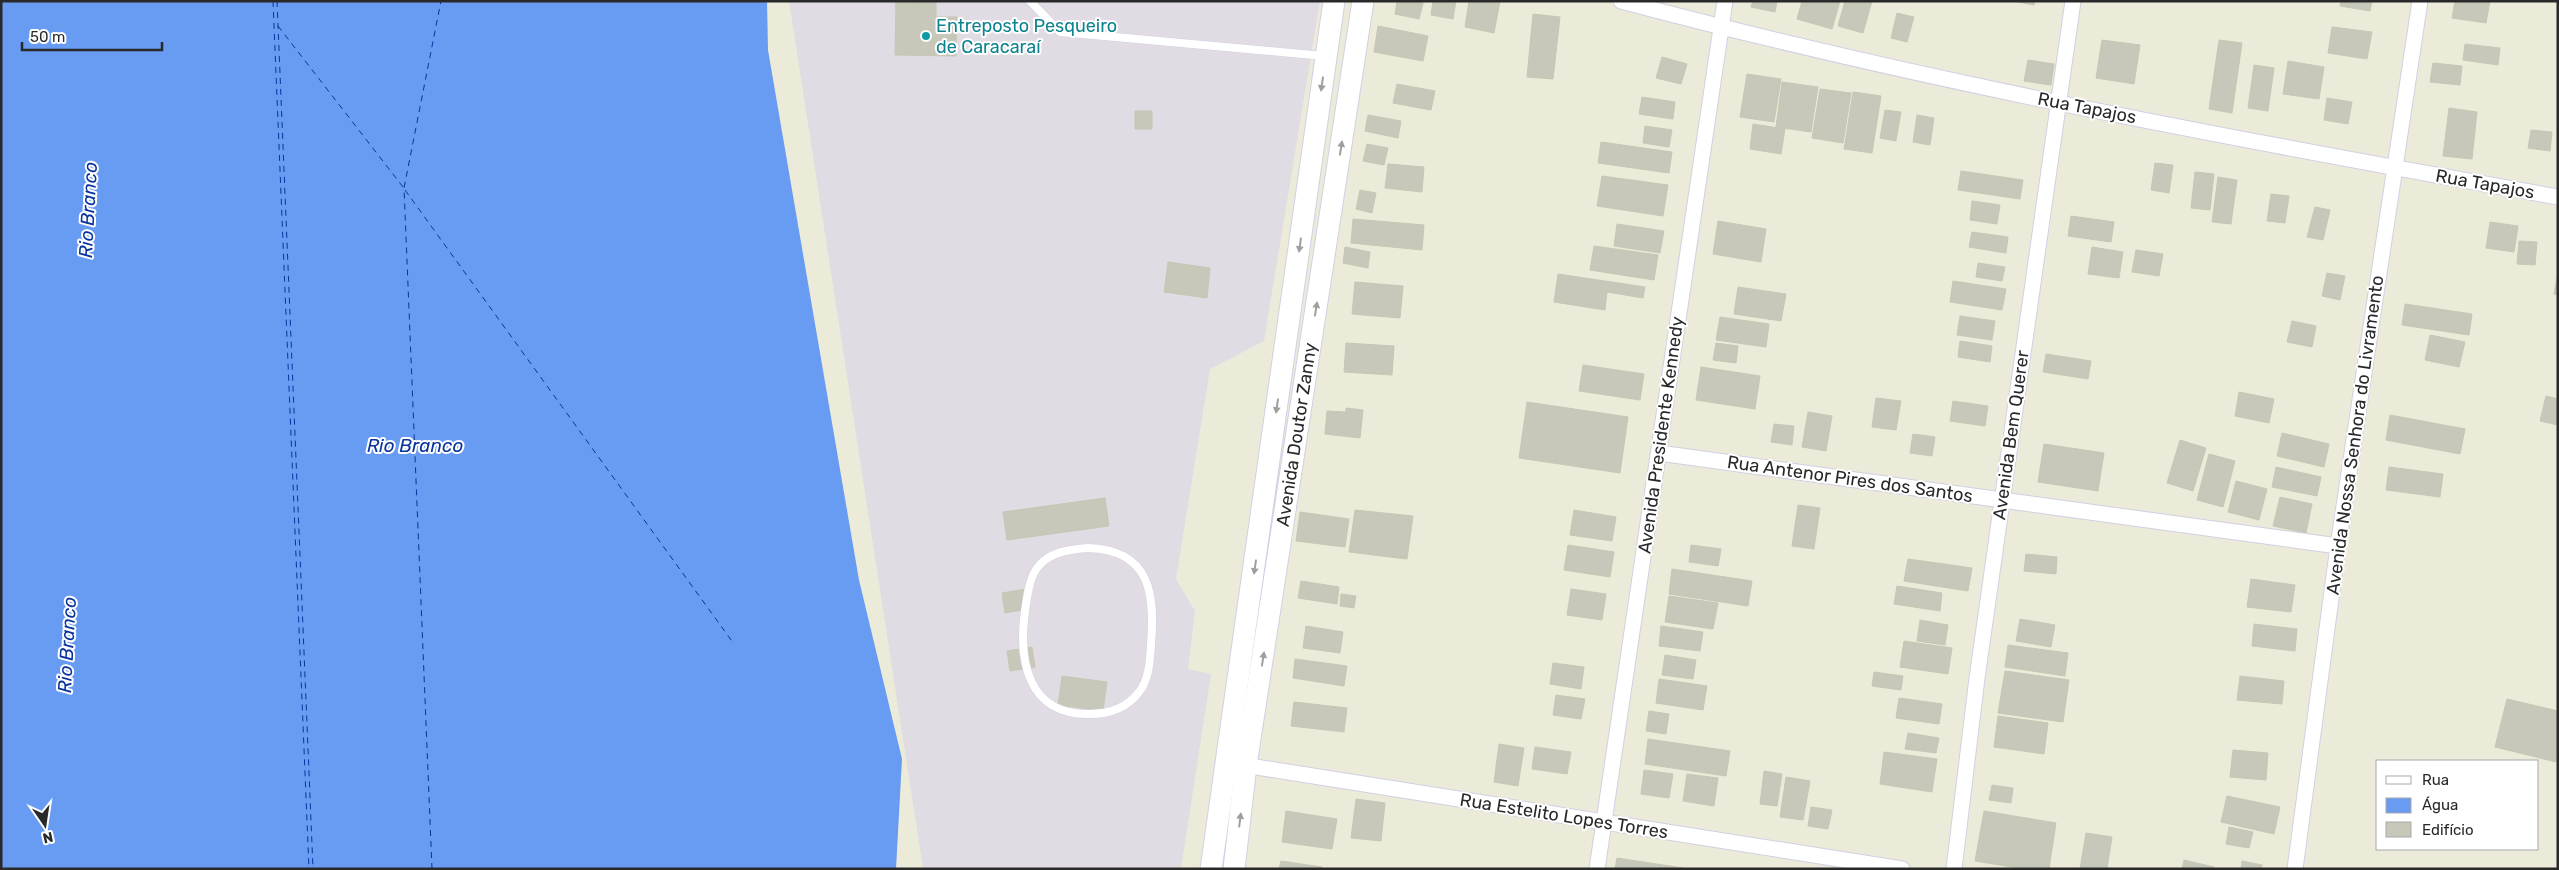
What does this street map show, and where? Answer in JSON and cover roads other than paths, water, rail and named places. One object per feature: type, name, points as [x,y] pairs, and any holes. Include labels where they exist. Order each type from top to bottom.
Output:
[{"type":"street","name":"Avenida Doutor Zanny","points":[[1234,869],[1236,764],[1334,1]]},
{"type":"street","name":"Avenida Doutor Zanny","points":[[1211,869],[1236,764],[1363,1]]},
{"type":"street","name":"Rua Tapajos","points":[[1621,1],[1722,28],[2057,103],[2395,168],[2558,197]]},
{"type":"street","name":"Avenida Presidente Kennedy","points":[[1597,869],[1726,1]]},
{"type":"street","name":"Avenida Bem Querer","points":[[1954,869],[2002,500],[2073,1]]},
{"type":"street","name":"Avenida Nossa Senhora do Livramento","points":[[2295,869],[2338,546],[2420,1]]},
{"type":"street","name":"Rua Antenor Pires dos Santos","points":[[1659,453],[2338,546]]},
{"type":"street","name":"Rua Estelito Lopes Torres","points":[[1236,764],[1902,869]]},
{"type":"lane","points":[[1030,1],[1060,32],[1326,56]]},
{"type":"lane","points":[[1088,548],[1107,549],[1123,555],[1144,576],[1151,592],[1154,612],[1147,675],[1140,692],[1118,710],[1089,714],[1066,713],[1052,707],[1035,691],[1023,657],[1022,631],[1029,588],[1037,568],[1050,557],[1069,549],[1088,548]]},
{"type":"water","name":"Rio Branco","points":[[1,1],[767,1],[768,50],[859,580],[902,759],[896,869],[1,869]]},
{"type":"place","name":"Entreposto Pesqueiro de Caracaraí","points":[[926,36]]}]
